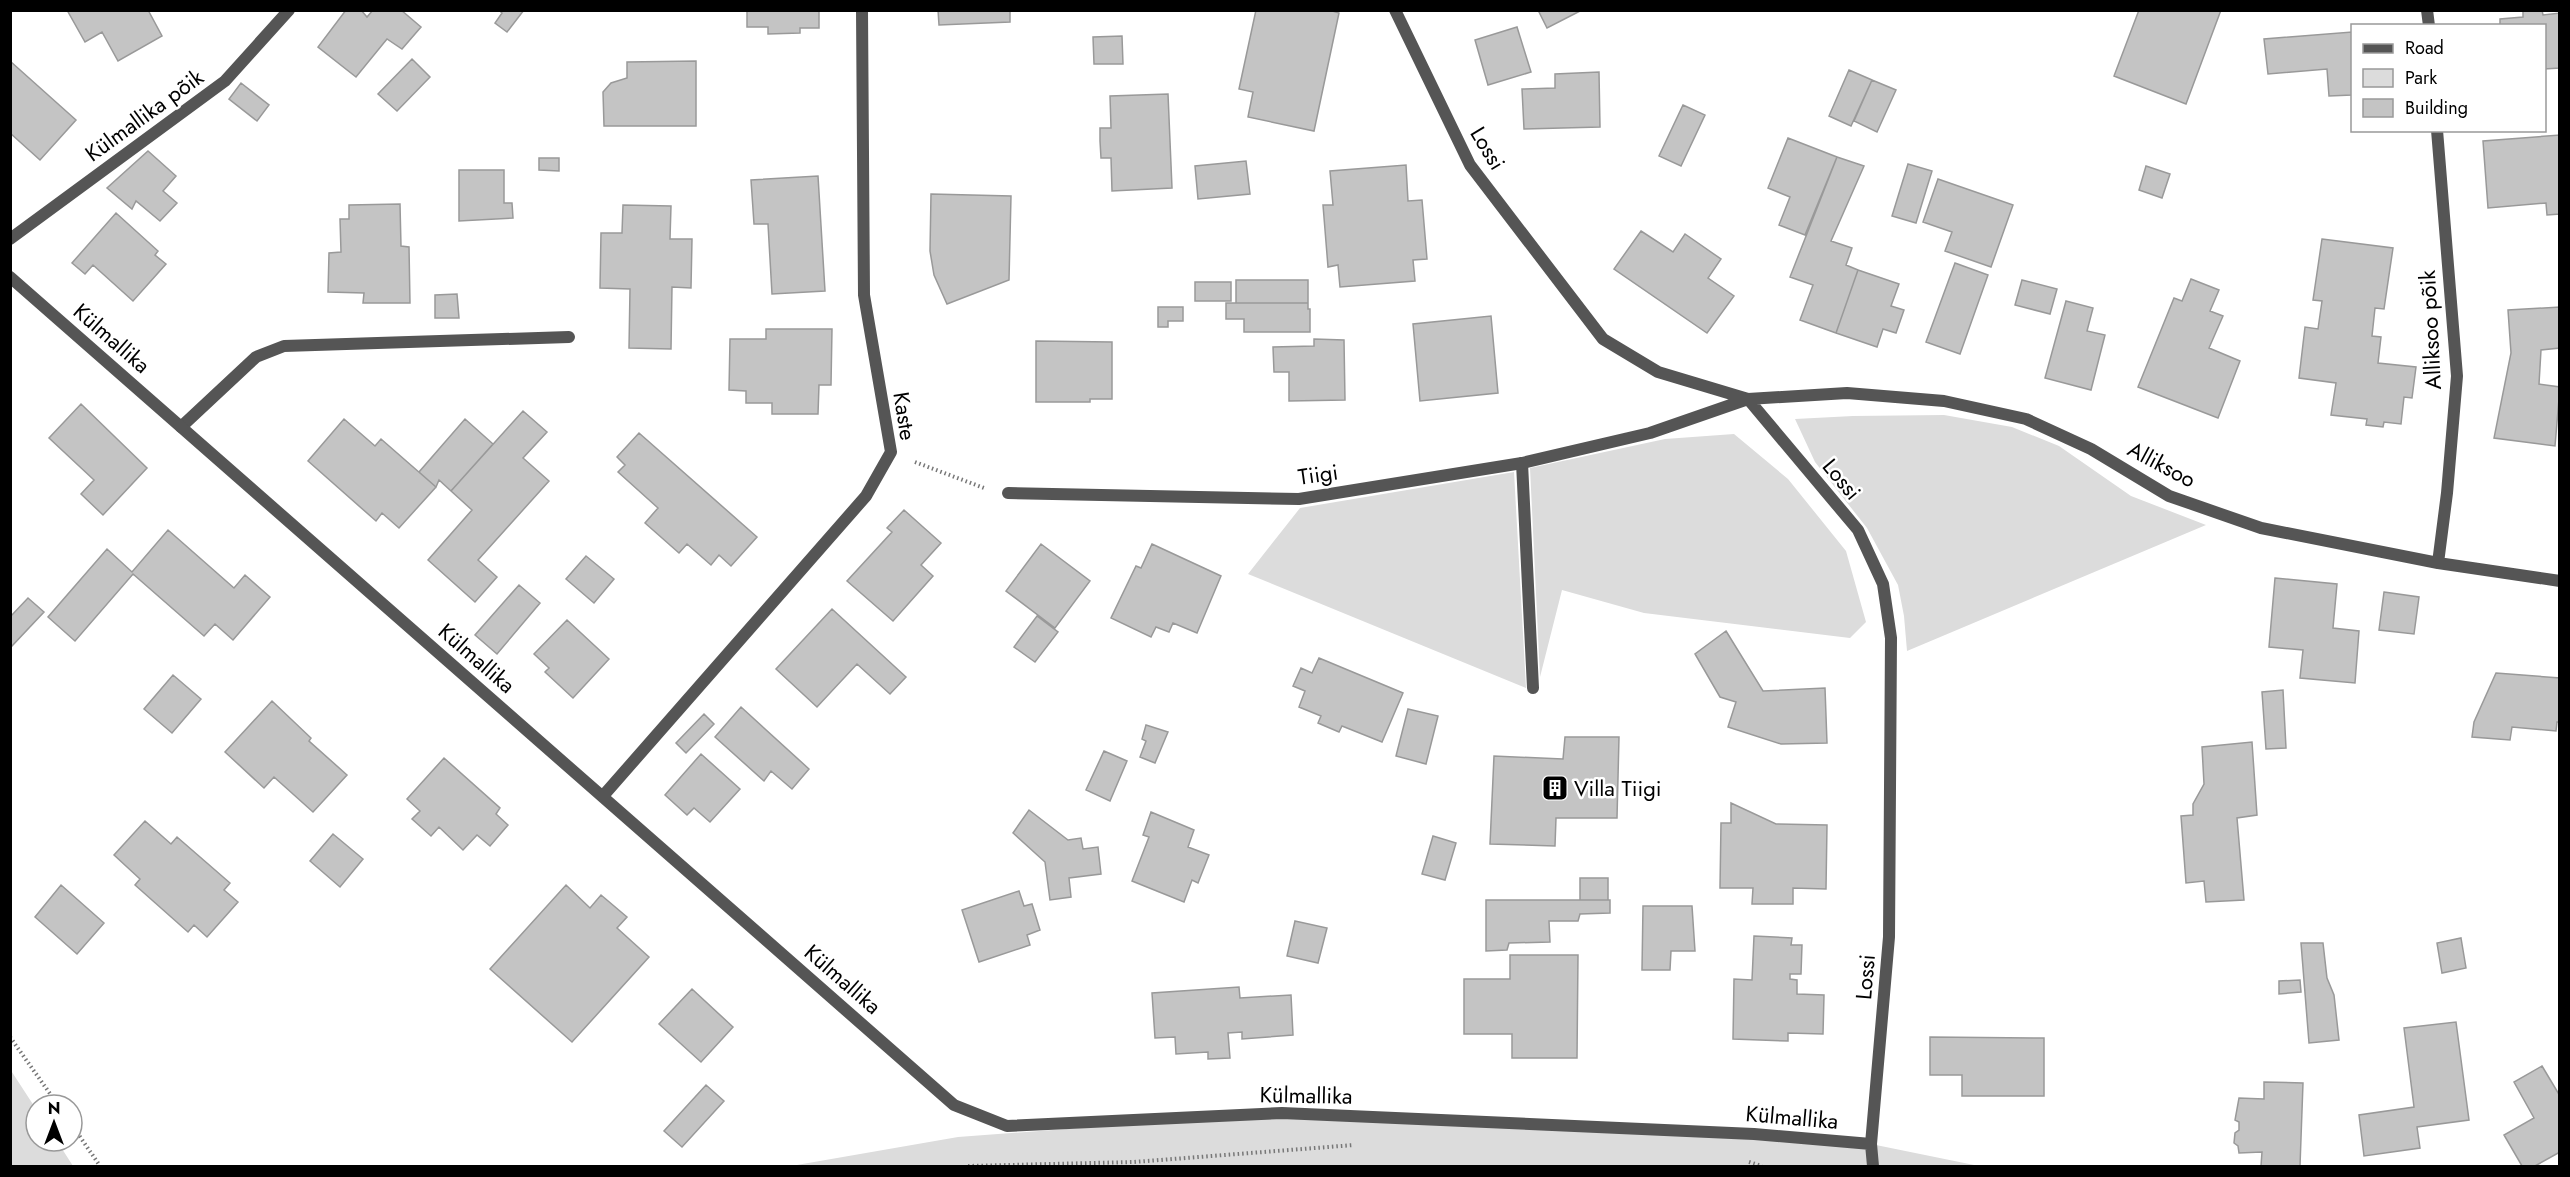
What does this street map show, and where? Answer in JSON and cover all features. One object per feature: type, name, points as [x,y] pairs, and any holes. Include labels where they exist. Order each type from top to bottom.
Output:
[{"type":"street","name":"Külmallika põik","points":[[10,239],[225,81],[289,10]]},
{"type":"street","name":"Kaste","points":[[603,796],[866,496],[891,452],[864,296],[862,10]]},
{"type":"street","name":"Lossi","points":[[1395,10],[1470,165],[1604,339],[1658,372],[1748,399],[1858,530],[1883,584],[1891,638],[1889,937],[1871,1144],[1873,1167]]},
{"type":"street","name":"Alliksoo põik","points":[[2437,132],[2457,376],[2447,493],[2438,563]]},
{"type":"street","name":"Külmallika","points":[[10,277],[954,1105],[1007,1126],[1282,1113],[1754,1134],[1871,1144]]},
{"type":"street","points":[[181,427],[256,357],[284,346],[569,337]]},
{"type":"street","name":"Alliksoo","points":[[1748,399],[1847,393],[1944,400],[2026,419],[2091,449],[2169,496],[2261,528],[2438,563],[2559,581]]},
{"type":"street","name":"Tiigi","points":[[1008,493],[1299,499],[1522,463],[1650,432],[1748,399]]},
{"type":"street","points":[[1522,463],[1533,688]]},
{"type":"path","points":[[891,452],[974,487],[1008,493]]},
{"type":"path","points":[[10,1036],[50,1093]]},
{"type":"path","points":[[84,1143],[100,1167]]},
{"type":"path","points":[[968,1167],[1134,1162],[1136,1167]]},
{"type":"green space","points":[[1944,415],[2012,427],[2059,446],[2131,496],[2206,525],[1907,651],[1898,585],[1867,528],[1815,462],[1795,419]]},
{"type":"green space","points":[[1734,434],[1788,479],[1846,551],[1866,622],[1850,638],[1644,613],[1562,590],[1540,677],[1530,468],[1665,439]]},
{"type":"green space","points":[[1514,472],[1526,688],[1248,574],[1300,508]]},
{"type":"green space","points":[[10,1069],[26,1093],[24,1153],[65,1153],[73,1166],[11,1166]]},
{"type":"green space","points":[[1282,1113],[1871,1144],[1979,1166],[791,1166],[958,1137]]},
{"type":"building","points":[[67,10],[148,10],[162,36],[118,61],[102,32],[85,42]]},
{"type":"building","points":[[346,10],[361,10],[367,17],[373,10],[401,10],[421,27],[402,49],[387,39],[356,77],[318,47]]},
{"type":"building","points":[[499,10],[524,10],[507,32],[495,23],[502,13]]},
{"type":"building","points":[[747,10],[819,10],[819,28],[800,28],[800,33],[768,34],[768,27],[747,27]]},
{"type":"building","points":[[938,10],[1010,10],[1010,22],[939,25]]},
{"type":"building","points":[[1256,10],[1329,10],[1339,13],[1314,131],[1248,117],[1253,92],[1239,89]]},
{"type":"building","points":[[1538,10],[1582,10],[1547,28]]},
{"type":"building","points":[[2139,10],[2221,10],[2186,104],[2114,76]]},
{"type":"building","points":[[2523,10],[2542,10],[2543,15],[2560,13],[2560,68],[2546,69],[2546,24],[2500,24],[2500,19],[2523,17]]},
{"type":"building","points":[[1517,27],[1531,72],[1488,85],[1475,40]]},
{"type":"building","points":[[2351,32],[2351,95],[2329,96],[2327,69],[2268,74],[2264,39]]},
{"type":"building","points":[[1122,36],[1123,64],[1094,64],[1093,37]]},
{"type":"building","points":[[412,59],[430,77],[397,111],[378,94]]},
{"type":"building","points":[[10,61],[76,120],[40,160],[10,133]]},
{"type":"building","points":[[696,61],[696,126],[604,126],[603,92],[611,83],[627,78],[627,62]]},
{"type":"building","points":[[1849,70],[1872,80],[1851,126],[1829,116]]},
{"type":"building","points":[[1599,72],[1600,127],[1524,129],[1522,89],[1555,88],[1555,74]]},
{"type":"building","points":[[1872,80],[1896,90],[1877,132],[1854,121]]},
{"type":"building","points":[[241,83],[269,105],[257,121],[229,99]]},
{"type":"building","points":[[1168,94],[1172,188],[1112,191],[1111,158],[1101,158],[1100,141],[1100,128],[1111,128],[1110,96]]},
{"type":"building","points":[[1683,105],[1705,115],[1681,166],[1659,156]]},
{"type":"building","points":[[2560,135],[2560,214],[2547,215],[2546,203],[2488,208],[2483,141]]},
{"type":"building","points":[[1788,138],[1837,157],[1805,235],[1779,225],[1790,197],[1768,188]]},
{"type":"building","points":[[148,151],[176,176],[163,191],[177,203],[160,221],[136,201],[132,209],[107,188]]},
{"type":"building","points":[[1837,157],[1864,166],[1831,241],[1852,248],[1846,265],[1858,270],[1836,333],[1800,320],[1813,285],[1790,277]]},
{"type":"building","points":[[539,158],[559,158],[559,171],[539,170]]},
{"type":"building","points":[[1246,161],[1250,194],[1198,199],[1195,166]]},
{"type":"building","points":[[1908,164],[1932,171],[1916,223],[1892,216]]},
{"type":"building","points":[[1406,165],[1408,201],[1422,200],[1427,259],[1413,260],[1415,281],[1340,287],[1338,265],[1328,267],[1323,205],[1333,205],[1330,171]]},
{"type":"building","points":[[2146,166],[2170,174],[2162,198],[2139,190]]},
{"type":"building","points":[[459,170],[504,170],[504,203],[512,203],[513,218],[459,221]]},
{"type":"building","points":[[818,176],[825,291],[772,294],[768,224],[754,224],[751,180]]},
{"type":"building","points":[[1938,179],[2013,205],[1991,267],[1945,251],[1952,232],[1923,222]]},
{"type":"building","points":[[931,194],[1011,196],[1009,280],[947,304],[934,275],[930,251]]},
{"type":"building","points":[[400,204],[401,246],[409,247],[410,303],[363,303],[364,293],[328,292],[329,253],[341,252],[340,219],[349,219],[349,205]]},
{"type":"building","points":[[623,205],[671,206],[670,239],[692,239],[691,288],[672,287],[671,349],[629,348],[630,289],[600,288],[601,233],[622,233]]},
{"type":"building","points":[[116,213],[158,251],[155,255],[166,264],[133,301],[93,265],[85,274],[72,263]]},
{"type":"building","points":[[1641,231],[1673,252],[1685,234],[1721,259],[1708,278],[1734,296],[1707,333],[1614,269]]},
{"type":"building","points":[[2322,239],[2393,248],[2384,309],[2375,308],[2372,336],[2381,337],[2378,363],[2416,367],[2412,398],[2404,397],[2401,424],[2384,422],[2383,427],[2366,425],[2367,419],[2331,415],[2336,383],[2299,378],[2305,327],[2318,329],[2322,301],[2313,300]]},
{"type":"building","points":[[1955,263],[1988,275],[1960,354],[1926,342]]},
{"type":"building","points":[[1858,270],[1899,284],[1891,306],[1904,310],[1896,333],[1883,329],[1877,347],[1836,333]]},
{"type":"building","points":[[2191,279],[2219,290],[2210,311],[2223,316],[2209,348],[2240,361],[2218,418],[2138,387],[2174,298],[2182,301]]},
{"type":"building","points":[[1236,280],[1308,280],[1308,303],[1236,303]]},
{"type":"building","points":[[2022,280],[2057,289],[2050,314],[2015,305]]},
{"type":"building","points":[[1195,282],[1231,282],[1231,301],[1195,301]]},
{"type":"building","points":[[457,294],[459,318],[435,318],[435,295]]},
{"type":"building","points":[[2066,301],[2093,308],[2087,331],[2105,335],[2091,390],[2045,378]]},
{"type":"building","points":[[1226,303],[1308,303],[1310,332],[1244,332],[1244,319],[1226,319]]},
{"type":"building","points":[[1158,307],[1183,307],[1183,321],[1168,321],[1168,327],[1158,327]]},
{"type":"building","points":[[2560,307],[2560,348],[2541,350],[2539,384],[2560,387],[2555,446],[2494,438],[2511,353],[2508,310]]},
{"type":"building","points":[[1491,316],[1498,393],[1420,401],[1413,324]]},
{"type":"building","points":[[766,329],[832,329],[831,385],[819,385],[818,414],[772,414],[772,403],[746,403],[746,391],[729,390],[730,339],[766,339]]},
{"type":"building","points":[[1314,339],[1344,340],[1345,400],[1289,401],[1289,372],[1274,372],[1273,347],[1314,346]]},
{"type":"building","points":[[1036,341],[1112,342],[1112,399],[1090,399],[1090,402],[1036,402]]},
{"type":"building","points":[[81,404],[147,468],[103,515],[81,494],[94,480],[49,438]]},
{"type":"building","points":[[523,411],[547,432],[523,458],[549,481],[478,560],[497,577],[475,602],[428,560],[472,510],[451,491]]},
{"type":"building","points":[[344,419],[375,446],[381,439],[436,487],[399,528],[382,513],[376,521],[308,461]]},
{"type":"building","points":[[465,419],[493,444],[451,491],[439,480],[436,487],[419,472]]},
{"type":"building","points":[[639,433],[757,537],[731,566],[719,555],[711,565],[687,544],[679,553],[645,523],[658,508],[618,472],[625,465],[617,457]]},
{"type":"building","points":[[904,510],[941,543],[921,565],[933,576],[893,621],[847,581],[892,532],[887,528]]},
{"type":"building","points":[[168,530],[234,588],[245,575],[270,597],[233,640],[215,624],[204,636],[133,574],[75,641],[48,617],[107,549],[132,572]]},
{"type":"building","points":[[1041,544],[1090,581],[1055,628],[1006,591]]},
{"type":"building","points":[[1152,544],[1221,576],[1197,633],[1173,623],[1169,632],[1156,627],[1151,637],[1111,618],[1136,566],[1141,568]]},
{"type":"building","points":[[586,556],[614,579],[594,603],[566,579]]},
{"type":"building","points":[[2275,578],[2337,584],[2333,628],[2359,631],[2355,683],[2300,678],[2303,650],[2269,647]]},
{"type":"building","points":[[519,585],[540,603],[497,654],[475,635]]},
{"type":"building","points":[[2384,592],[2419,597],[2414,634],[2379,630]]},
{"type":"building","points":[[28,598],[44,612],[10,648],[10,617]]},
{"type":"building","points":[[832,609],[906,677],[890,694],[857,664],[817,707],[776,669]]},
{"type":"building","points":[[1037,616],[1058,632],[1035,662],[1014,647]]},
{"type":"building","points":[[567,620],[609,659],[573,698],[545,672],[549,668],[534,654]]},
{"type":"building","points":[[1726,631],[1763,691],[1825,688],[1827,743],[1781,744],[1728,727],[1736,702],[1720,697],[1695,654]]},
{"type":"building","points":[[1319,658],[1403,693],[1382,742],[1342,726],[1339,732],[1318,723],[1321,716],[1299,707],[1305,691],[1293,686],[1301,668],[1312,673]]},
{"type":"building","points":[[2496,673],[2560,678],[2560,722],[2557,722],[2556,731],[2512,727],[2510,740],[2472,737],[2474,722]]},
{"type":"building","points":[[173,675],[201,699],[172,733],[144,709]]},
{"type":"building","points":[[2283,690],[2286,748],[2266,749],[2262,692]]},
{"type":"building","points":[[272,701],[311,738],[309,741],[347,775],[313,812],[274,777],[264,788],[225,752]]},
{"type":"building","points":[[741,707],[809,769],[792,789],[771,771],[764,781],[715,737]]},
{"type":"building","points":[[1408,709],[1438,716],[1426,764],[1396,756]]},
{"type":"building","points":[[704,714],[714,724],[686,753],[676,743]]},
{"type":"building","points":[[1146,725],[1168,732],[1155,763],[1140,757],[1146,741],[1142,739]]},
{"type":"building","name":"Villa Tiigi","points":[[1565,737],[1619,737],[1617,818],[1556,818],[1555,846],[1490,844],[1494,756],[1563,759]]},
{"type":"building","points":[[2252,742],[2257,815],[2237,818],[2244,900],[2206,902],[2204,881],[2186,883],[2181,816],[2193,815],[2193,804],[2204,784],[2202,747]]},
{"type":"building","points":[[1104,751],[1127,761],[1110,801],[1086,790]]},
{"type":"building","points":[[701,754],[740,789],[710,822],[694,808],[687,815],[665,795]]},
{"type":"building","points":[[444,758],[500,808],[496,814],[508,825],[490,846],[477,835],[463,850],[439,827],[431,836],[412,819],[420,811],[407,799]]},
{"type":"building","points":[[1731,803],[1776,824],[1827,825],[1826,889],[1793,888],[1793,904],[1752,904],[1753,888],[1720,888],[1721,823],[1731,823]]},
{"type":"building","points":[[1029,810],[1068,840],[1081,838],[1083,849],[1098,847],[1101,874],[1069,878],[1071,897],[1050,900],[1045,862],[1013,833]]},
{"type":"building","points":[[1151,812],[1194,830],[1188,847],[1209,855],[1198,883],[1192,880],[1184,902],[1132,881],[1149,837],[1143,835]]},
{"type":"building","points":[[145,821],[171,844],[177,837],[230,883],[224,890],[238,902],[207,937],[194,925],[188,932],[135,885],[140,879],[114,855]]},
{"type":"building","points":[[333,834],[363,859],[340,887],[310,861]]},
{"type":"building","points":[[1433,836],[1456,843],[1445,880],[1422,874]]},
{"type":"building","points":[[1580,878],[1608,878],[1608,900],[1580,900]]},
{"type":"building","points":[[61,885],[104,923],[77,954],[35,917]]},
{"type":"building","points":[[566,885],[590,908],[601,895],[627,917],[617,928],[649,957],[572,1042],[490,969]]},
{"type":"building","points":[[1019,891],[1024,906],[1032,904],[1040,930],[1027,935],[1030,945],[979,962],[962,910]]},
{"type":"building","points":[[1486,900],[1610,900],[1610,913],[1580,914],[1578,921],[1549,921],[1550,942],[1509,943],[1507,950],[1486,951]]},
{"type":"building","points":[[1643,906],[1692,906],[1695,951],[1671,951],[1670,970],[1642,970]]},
{"type":"building","points":[[1295,921],[1327,928],[1318,963],[1287,956]]},
{"type":"building","points":[[1754,936],[1792,938],[1791,945],[1802,945],[1801,974],[1790,974],[1790,979],[1797,980],[1797,994],[1824,995],[1823,1034],[1788,1033],[1788,1041],[1733,1039],[1734,979],[1752,980]]},
{"type":"building","points":[[2461,938],[2466,968],[2442,973],[2437,943]]},
{"type":"building","points":[[2301,943],[2323,943],[2327,978],[2334,995],[2339,1040],[2309,1043]]},
{"type":"building","points":[[1510,955],[1578,955],[1577,1058],[1512,1058],[1512,1034],[1464,1034],[1464,979],[1510,979]]},
{"type":"building","points":[[2300,980],[2301,992],[2279,994],[2279,981]]},
{"type":"building","points":[[1239,987],[1240,998],[1291,995],[1293,1035],[1242,1039],[1242,1032],[1228,1033],[1230,1058],[1208,1059],[1208,1052],[1176,1054],[1175,1037],[1155,1038],[1152,993]]},
{"type":"building","points":[[692,989],[733,1027],[701,1062],[659,1024]]},
{"type":"building","points":[[2456,1022],[2469,1120],[2417,1127],[2420,1148],[2364,1156],[2359,1115],[2414,1107],[2404,1028]]},
{"type":"building","points":[[1930,1037],[2044,1038],[2044,1096],[1962,1096],[1962,1075],[1930,1075]]},
{"type":"building","points":[[2542,1066],[2560,1096],[2560,1152],[2535,1166],[2522,1166],[2504,1135],[2534,1118],[2514,1082]]},
{"type":"building","points":[[2264,1082],[2303,1083],[2300,1166],[2261,1166],[2262,1152],[2239,1153],[2238,1146],[2234,1143],[2235,1133],[2239,1130],[2239,1122],[2235,1120],[2239,1098],[2264,1099]]},
{"type":"building","points":[[706,1085],[724,1101],[682,1147],[664,1131]]},
{"type":"place","name":"Villa Tiigi","points":[[1555,788]]}]
